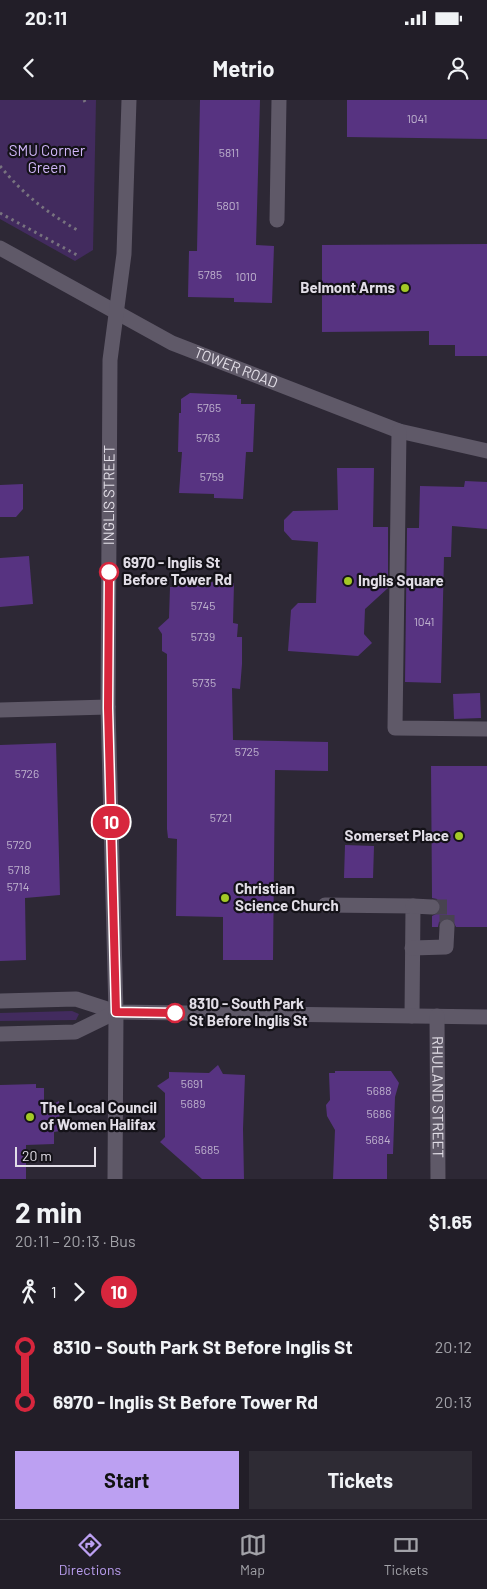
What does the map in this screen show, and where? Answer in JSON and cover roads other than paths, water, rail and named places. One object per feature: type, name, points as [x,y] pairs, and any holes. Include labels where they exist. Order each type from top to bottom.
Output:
[{"type":"street","name":"INGLIS STREET","points":[[115,1179],[116,1012],[108,708],[110,360],[124,254],[129,100]]},
{"type":"street","points":[[277,220],[279,100]]},
{"type":"street","name":"TOWER ROAD","points":[[0,248],[116,314],[172,343],[398,431],[487,452]]},
{"type":"street","points":[[398,431],[395,728],[487,729]]},
{"type":"street","points":[[0,710],[108,708]]},
{"type":"street","points":[[325,905],[432,907]]},
{"type":"street","points":[[412,1016],[413,906]]},
{"type":"street","points":[[412,948],[446,947],[447,927]]},
{"type":"street","points":[[0,1000],[76,999],[116,1012],[487,1017]]},
{"type":"street","points":[[0,1034],[75,1032],[116,1012]]},
{"type":"street","name":"RHULAND STREET","points":[[438,1016],[438,1179]]},
{"type":"tunnel","points":[[432,907],[447,907],[447,927]]},
{"type":"place","name":"Belmont Arms","points":[[405,288]]},
{"type":"place","name":"6970 - Inglis St Before Tower Rd","points":[[109,572]]},
{"type":"place","name":"Inglis Square","points":[[348,581]]},
{"type":"place","name":"Somerset Place","points":[[459,836]]},
{"type":"place","name":"Christian Science Church","points":[[225,898]]},
{"type":"place","name":"8310 - South Park St Before Inglis St","points":[[175,1013]]},
{"type":"place","name":"The Local Council of Women Halifax","points":[[30,1117]]},
{"type":"park label","name":"SMU Corner Green","points":[[47,160]]}]
